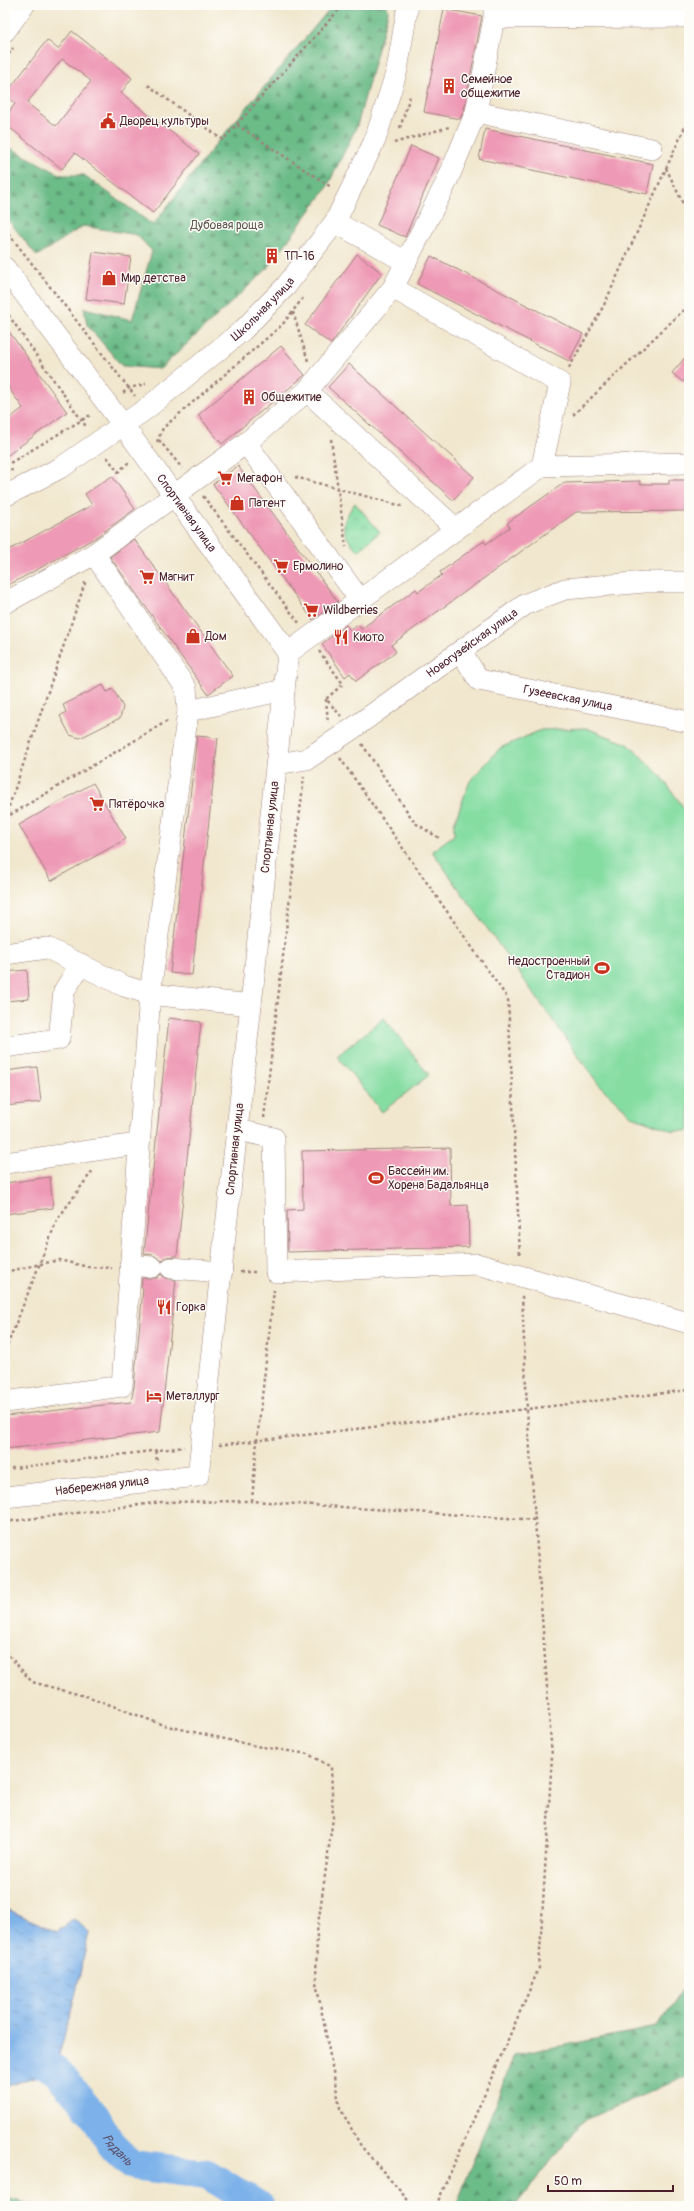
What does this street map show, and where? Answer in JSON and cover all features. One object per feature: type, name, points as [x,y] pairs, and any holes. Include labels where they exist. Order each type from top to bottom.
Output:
[{"type":"street","points":[[5,31],[24,5]]},
{"type":"street","name":"Школьная улица","points":[[5,496],[62,467],[146,409],[243,330],[286,286],[335,222],[375,140],[397,70],[408,5]]},
{"type":"street","points":[[5,603],[94,554],[246,443],[310,386],[393,288],[447,181],[474,116],[494,12],[689,17]]},
{"type":"street","points":[[474,116],[652,149]]},
{"type":"street","points":[[335,222],[406,262]]},
{"type":"street","name":"Спортивная улица","points":[[5,268],[123,425],[288,653],[238,1130],[203,1447],[198,1476]]},
{"type":"street","points":[[393,288],[560,383],[542,466]]},
{"type":"street","points":[[310,386],[327,410],[456,529]]},
{"type":"street","points":[[246,443],[360,600]]},
{"type":"street","points":[[288,653],[542,466],[689,464]]},
{"type":"street","points":[[5,1402],[122,1386],[138,1144],[150,994],[188,711],[186,688],[94,554]]},
{"type":"street","name":"Новогузейская улица","points":[[277,764],[307,759],[461,652],[526,604],[565,589],[645,582],[689,582]]},
{"type":"street","name":"Гузеевская улица","points":[[461,652],[479,680],[689,722]]},
{"type":"street","points":[[188,711],[284,690]]},
{"type":"street","points":[[5,954],[47,948],[124,986],[150,994],[251,1005]]},
{"type":"street","points":[[5,1047],[59,1039],[64,991],[81,964]]},
{"type":"street","points":[[238,1130],[274,1138],[276,1272],[478,1264],[689,1322]]},
{"type":"street","points":[[5,1162],[138,1144]]},
{"type":"street","points":[[130,1265],[222,1272]]},
{"type":"street","name":"Набережная улица","points":[[5,1497],[198,1476]]},
{"type":"path","points":[[148,85],[222,140],[343,5]]},
{"type":"path","points":[[394,143],[474,116]]},
{"type":"path","points":[[560,383],[604,305],[689,118]]},
{"type":"path","points":[[236,125],[335,189]]},
{"type":"path","points":[[652,149],[663,153],[666,167],[689,216]]},
{"type":"path","points":[[5,228],[129,388],[163,428]]},
{"type":"path","points":[[571,417],[689,305]]},
{"type":"path","points":[[5,310],[118,472]]},
{"type":"path","points":[[292,312],[310,386]]},
{"type":"path","points":[[5,466],[82,421],[129,388],[148,384]]},
{"type":"path","points":[[327,410],[346,550]]},
{"type":"path","points":[[159,440],[192,481],[343,684],[326,699],[352,729],[415,823],[439,838]]},
{"type":"path","points":[[294,477],[339,490],[405,506]]},
{"type":"path","points":[[5,818],[94,554]]},
{"type":"path","points":[[5,818],[161,723],[188,711]]},
{"type":"path","points":[[330,744],[508,999],[527,1409],[552,1756],[539,1968],[436,2206]]},
{"type":"path","points":[[262,1135],[307,759]]},
{"type":"path","points":[[5,1351],[57,1220],[109,1148]]},
{"type":"path","points":[[5,1272],[59,1260],[88,1267],[109,1269],[130,1265]]},
{"type":"path","points":[[222,1272],[276,1272],[257,1441],[252,1501]]},
{"type":"path","points":[[5,1469],[180,1447],[203,1447],[257,1441],[689,1390]]},
{"type":"path","points":[[5,1522],[162,1502],[252,1501],[536,1520]]},
{"type":"path","points":[[5,1651],[32,1682],[92,1698],[163,1725],[256,1746],[308,1754],[331,1767],[333,1818],[317,1932],[316,1982],[340,2108],[361,2146],[413,2206]]},
{"type":"green space","name":"Дубовая роща","points":[[333,5],[387,5],[388,12],[357,126],[326,189],[267,269],[160,369],[122,366],[87,325],[84,308],[132,320],[152,251],[137,235],[83,226],[37,256],[5,216],[5,145],[61,175],[84,175],[153,225],[216,144]]},
{"type":"green space","points":[[355,503],[380,532],[358,551],[348,538],[344,528],[346,517]]},
{"type":"green space","name":"Недостроенный Стадион","points":[[586,728],[628,744],[660,775],[689,815],[689,1131],[673,1131],[632,1116],[599,1085],[432,851],[454,835],[454,823],[470,781],[500,748],[541,730]]},
{"type":"green space","points":[[384,1018],[429,1075],[382,1112],[337,1056]]},
{"type":"green space","points":[[689,1980],[689,2075],[583,2121],[515,2206],[456,2206],[514,2055],[657,2027]]},
{"type":"green space","points":[[5,2198],[38,2206],[5,2206]]},
{"type":"water","points":[[5,1908],[57,1932],[74,1919],[89,1932],[76,1992],[55,2070],[5,2087]]},
{"type":"building","name":"Семейное общежитие","points":[[444,9],[482,16],[464,110],[460,119],[424,112]]},
{"type":"building","name":"Дворец культуры","points":[[72,31],[132,78],[121,93],[199,154],[153,213],[75,153],[62,169],[5,124],[5,117],[15,104],[5,95],[47,40],[58,49]],"holes":[[[62,59],[91,81],[56,126],[27,103]]]},
{"type":"building","points":[[485,129],[653,164],[647,194],[479,159]]},
{"type":"building","points":[[411,146],[439,158],[405,237],[377,225]]},
{"type":"building","name":"Мир детства","points":[[93,252],[131,257],[124,304],[86,299]]},
{"type":"building","points":[[357,254],[382,273],[331,344],[305,325]]},
{"type":"building","points":[[431,256],[583,334],[569,361],[417,284]]},
{"type":"building","points":[[5,326],[67,412],[5,457],[5,422],[23,408],[5,383]]},
{"type":"building","name":"Общежитие","points":[[281,346],[305,375],[222,444],[198,415]]},
{"type":"building","points":[[689,353],[689,375],[683,382],[672,373]]},
{"type":"building","points":[[349,364],[474,477],[453,500],[328,387]]},
{"type":"building","points":[[238,466],[338,602],[313,620],[213,484]]},
{"type":"building","points":[[112,476],[135,509],[95,538],[5,587],[5,552],[92,505],[85,494]]},
{"type":"building","points":[[669,480],[689,480],[689,511],[576,512],[391,645],[396,652],[356,681],[350,673],[345,677],[322,644],[346,625],[350,630],[358,625],[361,629],[416,589],[418,592],[442,575],[440,572],[478,545],[484,541],[486,544],[510,527],[507,523],[564,483],[640,481],[640,484],[669,484]]},
{"type":"building","points":[[134,539],[233,676],[208,694],[110,557]]},
{"type":"building","points":[[103,685],[107,692],[113,689],[123,707],[120,718],[80,738],[70,735],[60,716],[66,712],[63,705]]},
{"type":"building","points":[[197,736],[218,738],[192,975],[170,973]]},
{"type":"building","points":[[93,783],[126,839],[51,881],[19,825]]},
{"type":"building","points":[[27,970],[29,999],[5,1001],[5,972]]},
{"type":"building","points":[[169,1018],[201,1022],[177,1256],[166,1257],[162,1261],[153,1255],[144,1254]]},
{"type":"building","points":[[37,1067],[41,1102],[5,1106],[5,1071]]},
{"type":"building","name":"Бассейн им. Хорена Бадальянца","points":[[450,1148],[451,1206],[468,1205],[469,1247],[288,1252],[287,1210],[303,1209],[302,1151]]},
{"type":"building","points":[[50,1177],[53,1208],[5,1214],[5,1183]]},
{"type":"building","points":[[161,1274],[165,1278],[176,1280],[160,1432],[5,1449],[5,1416],[131,1402],[134,1387],[143,1288],[141,1288],[142,1278],[157,1278]]},
{"type":"waterway","name":"Рядань","points":[[5,2045],[55,2070],[95,2116],[111,2145],[132,2165],[207,2174],[259,2206]]},
{"type":"place","name":"Семейное общежитие","points":[[449,86]]},
{"type":"place","name":"Дворец культуры","points":[[108,121]]},
{"type":"place","name":"ТП-16","points":[[272,256]]},
{"type":"place","name":"Мир детства","points":[[109,278]]},
{"type":"place","name":"Общежитие","points":[[249,397]]},
{"type":"place","name":"Мегафон","points":[[225,478]]},
{"type":"place","name":"Патент","points":[[237,503]]},
{"type":"place","name":"Ермолино","points":[[281,566]]},
{"type":"place","name":"Магнит","points":[[147,577]]},
{"type":"place","name":"Wildberries","points":[[311,610]]},
{"type":"place","name":"Дом","points":[[193,636]]},
{"type":"place","name":"Киото","points":[[341,637]]},
{"type":"place","name":"Пятёрочка","points":[[97,804]]},
{"type":"place","name":"Недостроенный Стадион","points":[[602,968]]},
{"type":"place","name":"Бассейн им. Хорена Бадальянца","points":[[376,1178]]},
{"type":"place","name":"Горка","points":[[164,1307]]},
{"type":"place","name":"Металлург","points":[[154,1396]]}]
